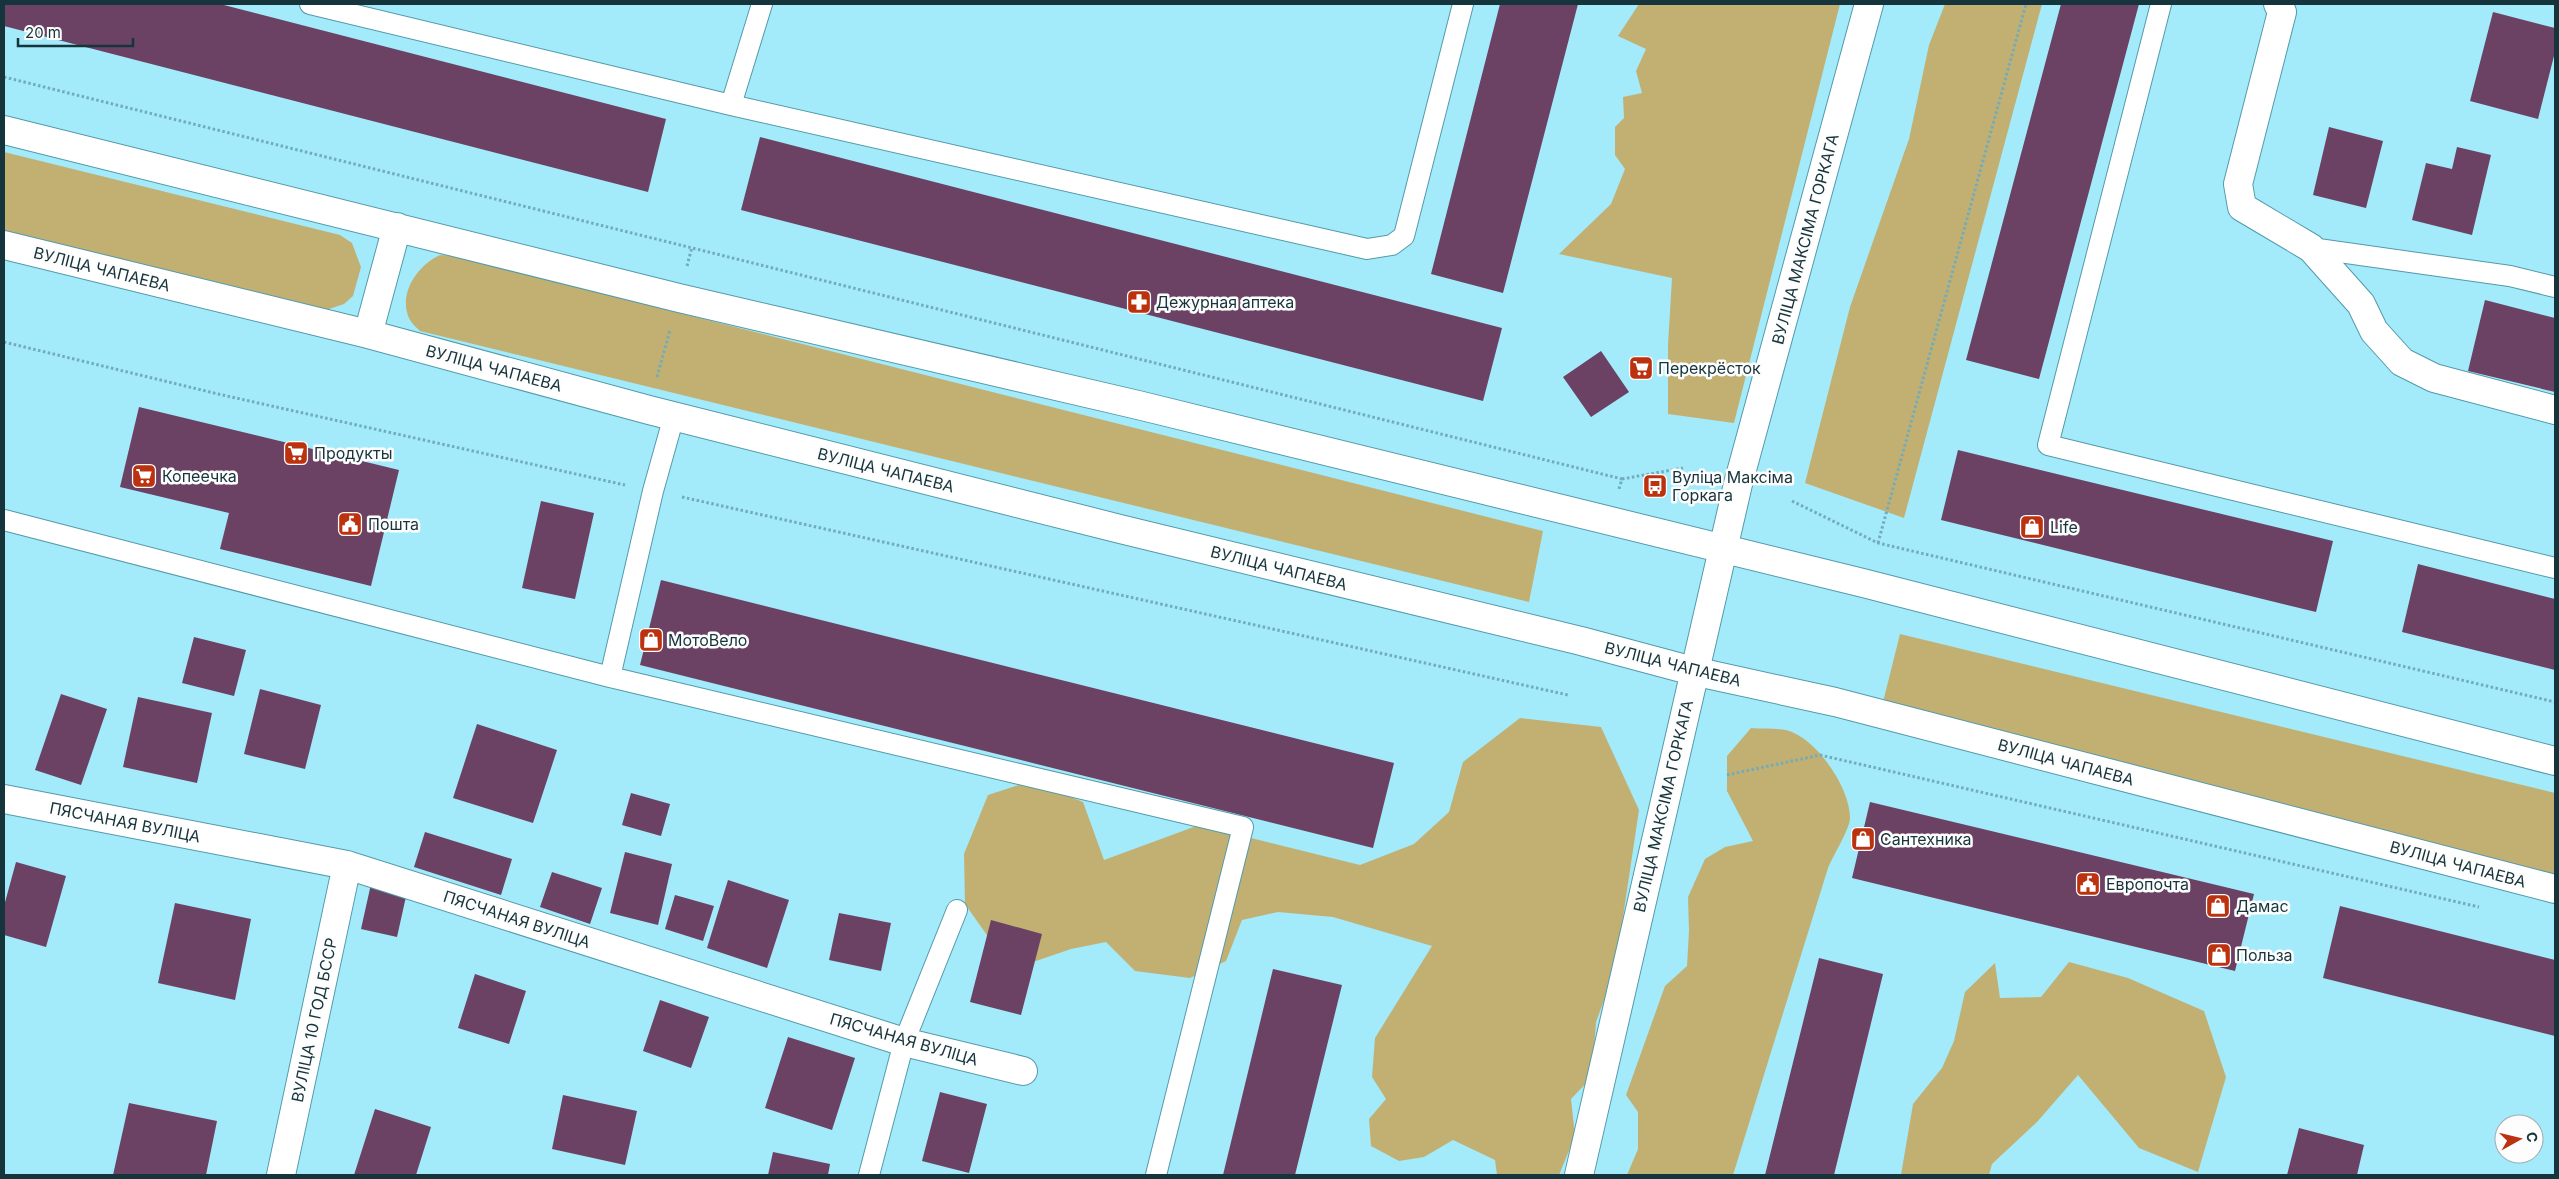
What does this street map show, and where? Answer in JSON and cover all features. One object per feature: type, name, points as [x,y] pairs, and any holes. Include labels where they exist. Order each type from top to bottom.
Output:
[{"type":"main road","name":"ВУЛІЦА МАКСІМА ГОРКАГА","points":[[1579,1175],[1693,671],[1738,484],[1869,4]]},
{"type":"main road","points":[[2278,4],[2282,12],[2238,184],[2242,207],[2311,248],[2361,304],[2374,331],[2402,362],[2434,378],[2555,410]]},
{"type":"main road","points":[[4,130],[679,298],[1138,405],[1722,550],[1876,586],[2555,761]]},
{"type":"main road","points":[[368,334],[397,227]]},
{"type":"main road","name":"ВУЛІЦА ЧАПАЕВА","points":[[4,245],[368,334],[661,413],[1120,530],[1581,641],[1693,671],[1835,702],[2555,890]]},
{"type":"main road","name":"ПЯСЧАНАЯ ВУЛІЦА","points":[[4,799],[347,864],[904,1042],[1023,1071]]},
{"type":"main road","name":"ВУЛІЦА 10 ГОД БССР","points":[[282,1175],[347,864]]},
{"type":"lane","points":[[310,4],[731,105],[1357,247],[1375,248],[1392,245],[1404,236],[1463,4]]},
{"type":"lane","points":[[731,105],[762,4]]},
{"type":"lane","points":[[2161,4],[2048,445],[2555,568]]},
{"type":"lane","points":[[2311,248],[2510,276],[2555,287]]},
{"type":"lane","points":[[610,677],[654,491],[661,413]]},
{"type":"lane","points":[[4,520],[610,677],[1243,827],[1156,1175]]},
{"type":"lane","points":[[869,1175],[904,1042],[957,910]]},
{"type":"path","points":[[1878,543],[2026,4]]},
{"type":"path","points":[[4,77],[1622,478],[1683,468]]},
{"type":"path","points":[[661,413],[679,298],[692,248]]},
{"type":"path","points":[[4,342],[218,394],[1568,695]]},
{"type":"path","points":[[1618,492],[1622,478]]},
{"type":"path","points":[[1792,501],[1878,543],[2555,702]]},
{"type":"path","points":[[1728,775],[1820,755],[2488,909]]},
{"type":"shaded area","points":[[1639,4],[1840,4],[1734,423],[1668,414],[1668,345],[1672,278],[1559,254],[1611,204],[1625,169],[1615,155],[1615,127],[1624,118],[1623,97],[1642,93],[1636,71],[1646,49],[1618,36]]},
{"type":"shaded area","points":[[1945,4],[2042,4],[1904,518],[1805,483],[1850,307],[1909,139],[1929,45]]},
{"type":"shaded area","points":[[4,152],[340,235],[352,243],[361,267],[353,296],[344,304],[326,310],[4,236]]},
{"type":"shaded area","points":[[440,255],[454,256],[1543,531],[1529,602],[420,331],[410,320],[406,309],[408,290],[412,281],[424,266]]},
{"type":"shaded area","points":[[1900,634],[2555,793],[2555,876],[1881,710]]},
{"type":"shaded area","points":[[1520,718],[1601,727],[1639,810],[1615,970],[1596,1022],[1592,1077],[1571,1099],[1575,1136],[1559,1175],[1497,1175],[1495,1160],[1453,1140],[1424,1157],[1399,1161],[1371,1146],[1369,1119],[1386,1099],[1372,1077],[1375,1038],[1432,946],[1333,917],[1278,912],[1242,920],[1226,961],[1190,978],[1135,971],[1106,942],[1071,949],[1036,961],[996,948],[965,904],[964,854],[988,795],[1031,781],[1083,802],[1104,860],[1199,825],[1360,865],[1414,844],[1449,812],[1463,762]]},
{"type":"shaded area","points":[[1751,728],[1786,730],[1809,743],[1820,753],[1830,766],[1845,793],[1849,807],[1849,824],[1828,868],[1733,1175],[1627,1175],[1638,1149],[1638,1112],[1626,1095],[1665,986],[1687,966],[1688,897],[1705,859],[1725,847],[1753,841],[1727,791],[1727,756]]},
{"type":"shaded area","points":[[2069,962],[2128,978],[2204,1011],[2226,1077],[2198,1172],[2139,1148],[2078,1075],[2037,1122],[1992,1164],[1989,1175],[1901,1175],[1913,1104],[1942,1068],[1954,1041],[1965,992],[1995,963],[2000,998],[2041,997]]},
{"type":"building","points":[[4,4],[220,4],[666,119],[648,192],[4,26]]},
{"type":"building","points":[[1500,4],[1578,4],[1503,293],[1431,274]]},
{"type":"building","points":[[2061,4],[2139,4],[2039,379],[1966,360]]},
{"type":"building","points":[[2493,12],[2555,28],[2555,52],[2538,119],[2470,101]]},
{"type":"building","points":[[2329,127],[2383,141],[2366,208],[2313,195]]},
{"type":"building","points":[[760,137],[1502,328],[1483,401],[741,210]]},
{"type":"building","points":[[2457,147],[2491,155],[2472,235],[2412,220],[2426,163],[2452,169]]},
{"type":"building","points":[[2485,300],[2555,318],[2555,392],[2468,371]]},
{"type":"building","points":[[1601,351],[1629,392],[1591,417],[1563,377]]},
{"type":"building","points":[[139,407],[399,470],[371,586],[220,549],[229,513],[120,487]]},
{"type":"building","points":[[1958,450],[2333,541],[2316,612],[1941,520]]},
{"type":"building","points":[[541,501],[594,513],[575,599],[522,588]]},
{"type":"building","points":[[2418,564],[2555,599],[2555,670],[2402,632]]},
{"type":"building","points":[[661,580],[1394,763],[1373,848],[640,665]]},
{"type":"building","points":[[194,637],[246,650],[234,696],[182,683]]},
{"type":"building","points":[[260,689],[321,705],[305,769],[244,754]]},
{"type":"building","points":[[61,694],[107,709],[81,785],[35,770]]},
{"type":"building","points":[[138,697],[212,713],[197,783],[123,767]]},
{"type":"building","points":[[477,724],[557,750],[533,823],[453,798]]},
{"type":"building","points":[[631,793],[670,804],[661,836],[622,825]]},
{"type":"building","points":[[1870,802],[2254,894],[2235,971],[1852,878]]},
{"type":"building","points":[[425,832],[512,859],[501,895],[414,867]]},
{"type":"building","points":[[625,852],[672,864],[658,925],[610,913]]},
{"type":"building","points":[[16,862],[66,876],[46,947],[4,935],[4,906]]},
{"type":"building","points":[[552,872],[602,888],[590,924],[540,907]]},
{"type":"building","points":[[728,880],[789,900],[767,968],[707,948]]},
{"type":"building","points":[[371,884],[407,892],[397,937],[361,929]]},
{"type":"building","points":[[675,895],[714,906],[703,941],[665,929]]},
{"type":"building","points":[[175,903],[251,919],[235,1000],[158,983]]},
{"type":"building","points":[[2340,906],[2555,960],[2555,1036],[2323,978]]},
{"type":"building","points":[[839,913],[891,923],[881,971],[829,960]]},
{"type":"building","points":[[991,920],[1042,934],[1021,1015],[970,1002]]},
{"type":"building","points":[[1819,958],[1883,974],[1834,1175],[1765,1175]]},
{"type":"building","points":[[1273,969],[1342,985],[1295,1175],[1223,1175]]},
{"type":"building","points":[[475,974],[526,991],[509,1044],[458,1028]]},
{"type":"building","points":[[660,1000],[709,1017],[691,1068],[643,1051]]},
{"type":"building","points":[[788,1037],[855,1058],[832,1130],[765,1108]]},
{"type":"building","points":[[940,1092],[987,1104],[969,1173],[922,1161]]},
{"type":"building","points":[[563,1095],[637,1111],[625,1165],[552,1149]]},
{"type":"building","points":[[129,1103],[217,1121],[206,1175],[113,1175]]},
{"type":"building","points":[[375,1109],[431,1127],[416,1175],[354,1175]]},
{"type":"building","points":[[2299,1128],[2364,1145],[2357,1175],[2287,1175]]},
{"type":"building","points":[[773,1152],[830,1164],[828,1175],[768,1175]]},
{"type":"place","name":"Дежурная аптека","points":[[1139,302]]},
{"type":"place","name":"Перекрёсток","points":[[1641,368]]},
{"type":"place","name":"Продукты","points":[[296,453]]},
{"type":"place","name":"Копеечка","points":[[144,476]]},
{"type":"place","name":"Вуліца Максіма Горкага","points":[[1655,486]]},
{"type":"place","name":"Пошта","points":[[350,524]]},
{"type":"place","name":"Life","points":[[2032,527]]},
{"type":"place","name":"МотоВело","points":[[651,640]]},
{"type":"place","name":"Сантехника","points":[[1863,839]]},
{"type":"place","name":"Европочта","points":[[2088,884]]},
{"type":"place","name":"Дамас","points":[[2218,906]]},
{"type":"place","name":"Польза","points":[[2219,955]]}]
